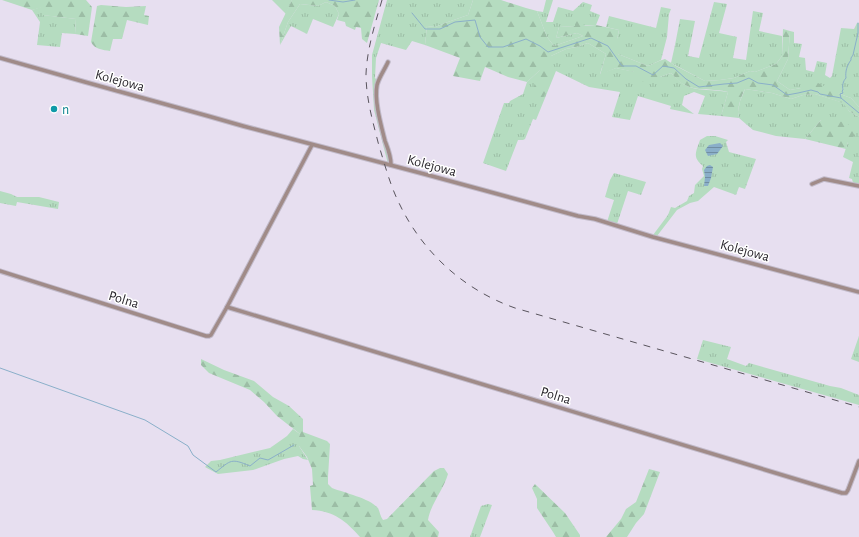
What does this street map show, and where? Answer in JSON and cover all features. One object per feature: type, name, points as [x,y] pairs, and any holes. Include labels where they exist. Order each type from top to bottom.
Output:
[{"type":"street","name":"Kolejowa","points":[[0,58],[312,145],[578,216],[595,219],[653,237],[859,292]]},
{"type":"street","points":[[388,62],[378,84],[377,94],[381,126],[391,157],[391,165]]},
{"type":"street","name":"Polna","points":[[0,271],[209,336],[227,307],[312,145]]},
{"type":"street","points":[[812,184],[824,179],[859,186]]},
{"type":"street","name":"Polna","points":[[227,307],[842,493],[846,493],[848,490],[859,461]]},
{"type":"green space","points":[[2,0],[86,0],[92,7],[88,36],[75,34],[76,19],[42,15],[43,7],[32,10]]},
{"type":"green space","points":[[272,0],[292,0],[286,14]]},
{"type":"green space","points":[[292,0],[379,0],[367,43],[362,39],[361,28],[356,27],[355,30],[346,26],[345,22],[337,20],[339,14],[335,6],[326,2],[318,6],[300,4],[288,22],[280,45],[279,27]]},
{"type":"green space","points":[[387,0],[473,0],[468,15],[435,27],[427,26],[425,45],[412,41],[406,50],[381,43],[376,58],[375,78],[377,80],[378,109],[391,165],[388,164],[374,110],[372,76],[372,55]]},
{"type":"green space","points":[[473,0],[501,0],[537,11],[547,37],[554,46],[583,36],[577,33],[556,38],[559,27],[575,26],[575,21],[579,19],[585,26],[596,25],[619,30],[617,39],[603,40],[616,47],[618,54],[648,66],[665,59],[705,81],[734,78],[750,71],[755,72],[776,64],[782,56],[783,29],[790,31],[788,59],[777,81],[790,90],[818,83],[851,98],[859,107],[859,117],[849,111],[843,103],[815,94],[803,95],[791,99],[772,93],[745,89],[739,104],[739,118],[721,116],[728,92],[690,87],[681,83],[671,73],[641,82],[634,72],[616,68],[600,75],[606,54],[588,43],[566,49],[551,56],[552,63],[549,76],[542,79],[545,94],[542,99],[531,94],[540,70],[527,82],[508,77],[485,67],[480,81],[453,76],[460,58],[425,45],[427,26],[435,27],[468,15]]},
{"type":"green space","points":[[546,0],[553,0],[546,22],[553,22],[558,7],[573,11],[583,2],[592,5],[590,11],[600,15],[596,25],[559,27],[556,38],[577,33],[583,36],[554,46],[547,37],[537,11],[543,12]]},
{"type":"green space","points":[[326,2],[335,6],[339,14],[333,27],[313,19],[307,34],[291,26],[280,45],[288,22],[300,4],[318,6]]},
{"type":"green space","points":[[714,2],[727,4],[719,33],[737,37],[733,58],[746,60],[753,11],[763,13],[759,31],[782,36],[782,56],[776,64],[755,72],[750,71],[734,78],[705,81],[671,63],[680,19],[695,21],[688,56],[699,58]]},
{"type":"green space","points":[[44,6],[43,15],[76,19],[75,34],[62,33],[60,47],[37,45],[40,22],[32,10]]},
{"type":"green space","points":[[97,6],[126,7],[146,6],[144,15],[149,16],[148,25],[127,20],[122,39],[113,39],[110,51],[99,49],[91,42]]},
{"type":"green space","points":[[661,7],[671,9],[669,14],[667,37],[661,60],[648,66],[618,54],[602,39],[617,39],[619,30],[606,27],[609,16],[656,28]]},
{"type":"green space","points":[[857,23],[859,23],[859,107],[851,98],[840,94],[801,88],[790,90],[777,81],[788,59],[790,31],[794,32],[794,43],[802,44],[799,57],[805,58],[806,70],[814,72],[817,61],[827,63],[825,75],[830,78],[832,76],[841,28],[854,29]]},
{"type":"green space","points":[[588,43],[606,54],[600,74],[616,68],[660,77],[671,73],[681,83],[690,87],[701,90],[728,92],[721,116],[698,114],[705,96],[694,92],[684,96],[682,105],[694,114],[670,109],[671,106],[638,96],[630,120],[612,117],[620,92],[589,87],[556,71],[536,120],[533,119],[525,139],[518,140],[506,171],[483,163],[504,103],[509,103],[523,94],[527,82],[540,70],[542,79],[551,56],[566,49]]},
{"type":"green space","points":[[745,89],[772,93],[791,99],[803,95],[815,94],[844,103],[849,111],[859,117],[859,185],[853,183],[852,179],[849,178],[853,162],[843,157],[848,142],[821,120],[805,139],[776,136],[753,130],[739,118],[738,112],[740,101]]},
{"type":"green space","points":[[821,120],[846,122],[855,133],[851,143],[848,142],[846,149],[805,139]]},
{"type":"green space","points":[[707,136],[715,136],[728,140],[726,142],[729,152],[756,159],[745,189],[739,187],[736,195],[714,187],[698,201],[690,203],[677,210],[657,236],[653,235],[668,215],[671,207],[675,208],[687,201],[689,196],[694,193],[695,185],[704,176],[702,169],[703,166],[697,160],[696,154],[700,140]]},
{"type":"green space","points":[[614,173],[646,182],[641,195],[628,191],[617,224],[607,222],[614,200],[605,197],[610,180]]},
{"type":"green space","points":[[0,191],[17,197],[39,197],[59,202],[58,209],[17,202],[16,206],[0,203]]},
{"type":"green space","points":[[859,336],[859,362],[851,359]]},
{"type":"green space","points":[[703,340],[731,347],[727,359],[746,366],[749,363],[841,388],[859,395],[859,405],[697,359]]},
{"type":"green space","points":[[201,359],[224,370],[254,381],[273,397],[289,406],[303,419],[303,432],[327,441],[330,444],[328,484],[332,488],[374,504],[378,508],[383,520],[387,519],[434,471],[444,468],[448,474],[428,520],[439,532],[438,537],[360,537],[350,526],[339,518],[327,512],[312,510],[310,486],[313,485],[312,469],[307,457],[299,446],[298,440],[300,434],[277,416],[250,390],[209,373],[201,365]]},
{"type":"green space","points":[[293,429],[300,434],[299,446],[308,460],[298,456],[284,459],[253,470],[218,474],[205,467],[211,461],[270,448],[287,436]]},
{"type":"green space","points":[[649,469],[660,472],[644,514],[627,537],[606,537],[621,519],[626,509],[636,502]]},
{"type":"green space","points":[[535,484],[565,513],[580,537],[556,537],[537,508],[537,499],[532,488]]},
{"type":"green space","points":[[488,504],[492,505],[480,537],[470,537],[481,506]]},
{"type":"water","points":[[720,143],[723,146],[717,154],[708,156],[705,150],[709,145]]},
{"type":"water","points":[[710,165],[713,167],[711,178],[708,186],[704,186],[704,170]]},
{"type":"waterway","points":[[329,0],[343,2],[355,0]]},
{"type":"waterway","points":[[412,13],[425,29],[440,29],[455,22],[475,20],[480,37],[488,47],[503,47],[526,39],[548,52],[591,38],[608,46],[622,66],[636,66],[653,75],[663,66],[674,68],[686,79],[699,87],[737,83],[749,78],[758,83],[773,85],[787,95],[811,90],[820,94],[841,98],[859,113]]},
{"type":"waterway","points":[[841,98],[840,94],[843,93],[843,85],[846,78],[848,64],[853,55],[858,33],[858,23]]},
{"type":"waterway","points":[[0,368],[145,420],[188,446],[193,455],[216,472],[228,463],[235,461],[250,466],[260,458],[268,460],[294,445]]},
{"type":"railway","points":[[382,0],[368,55],[366,74],[367,92],[372,119],[388,175],[399,203],[408,221],[420,238],[446,267],[479,291],[515,308],[859,407]]},
{"type":"place","name":"n","points":[[54,109]]}]
